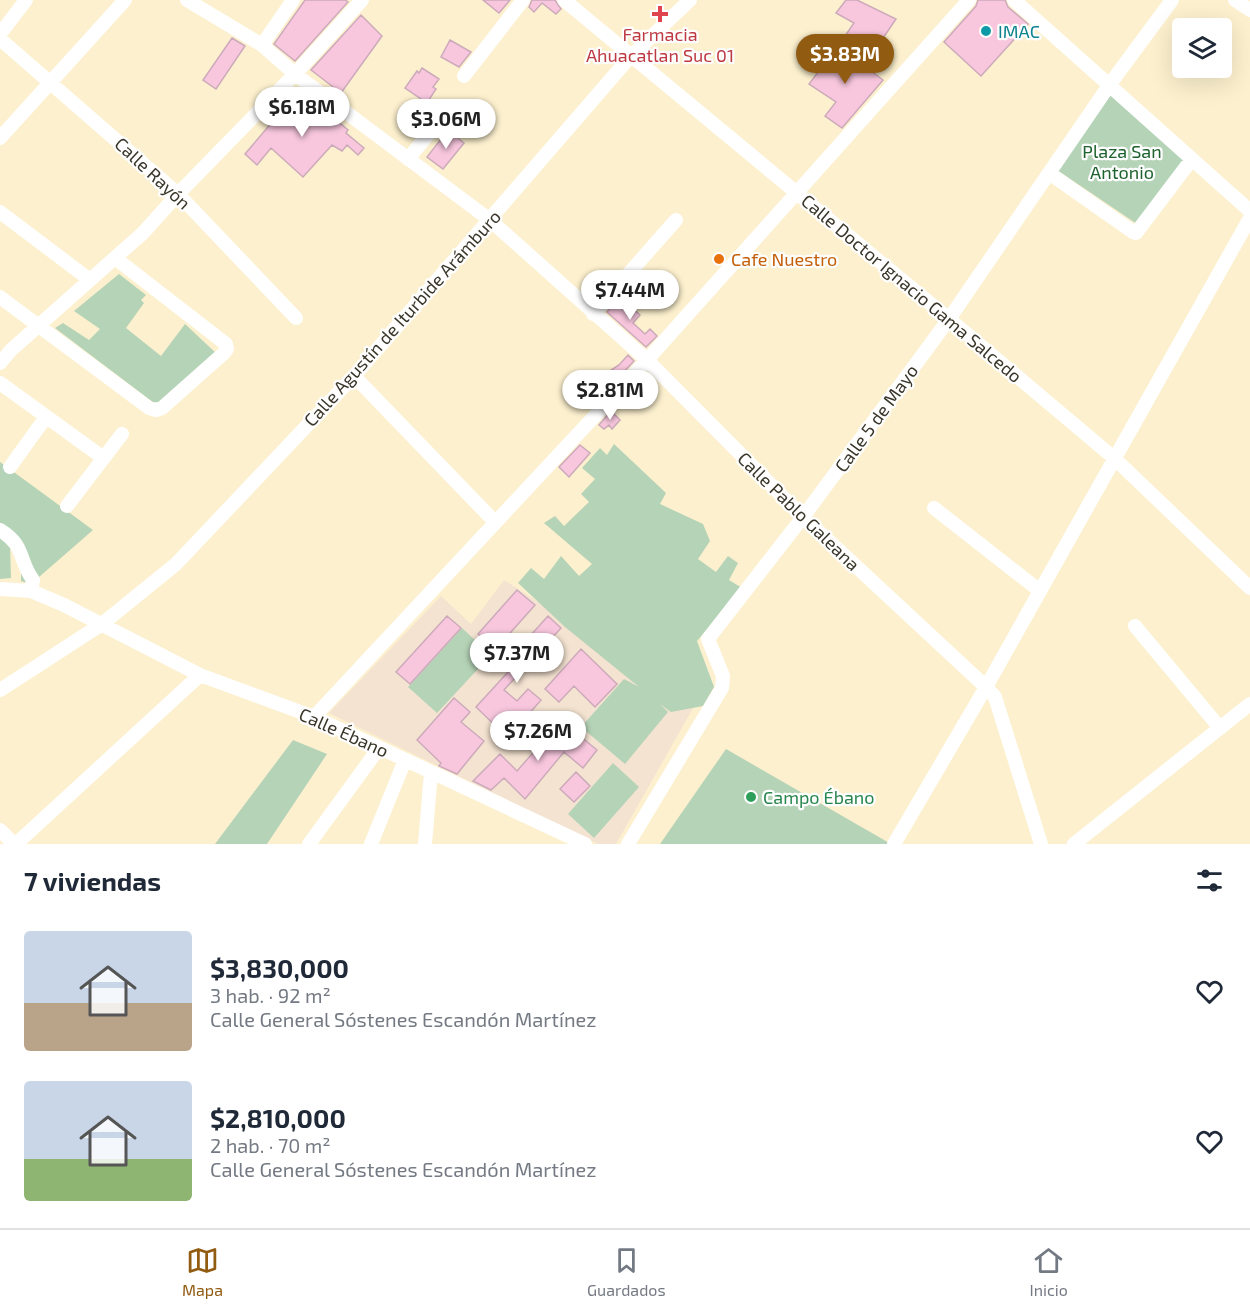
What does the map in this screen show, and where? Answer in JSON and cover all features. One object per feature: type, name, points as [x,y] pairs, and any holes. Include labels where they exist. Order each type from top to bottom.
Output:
[{"type":"street","points":[[0,34],[26,0]]},
{"type":"street","points":[[4,133],[125,0]]},
{"type":"street","name":"Calle Pablo Galeana","points":[[186,0],[262,45],[295,74],[490,220],[647,360],[803,517],[986,687],[995,697],[1041,844]]},
{"type":"street","points":[[262,45],[293,0]]},
{"type":"street","points":[[0,363],[11,350],[143,233],[295,74],[362,0]]},
{"type":"street","points":[[464,76],[523,0]]},
{"type":"street","name":"Calle Doctor Ignacio Gama Salcedo","points":[[564,0],[1114,458],[1250,588]]},
{"type":"street","name":"Calle Agustín de Iturbide Arámburo","points":[[0,690],[102,624],[176,564],[354,375],[630,57],[690,0]]},
{"type":"street","points":[[314,717],[647,360],[969,0]]},
{"type":"street","points":[[1014,0],[1250,211]]},
{"type":"street","name":"Calle 5 de Mayo","points":[[628,844],[722,688],[723,676],[708,639],[803,517],[949,319],[1110,84],[1172,0]]},
{"type":"street","points":[[1235,0],[1250,10]]},
{"type":"street","name":"Calle Rayón","points":[[0,39],[51,81],[178,194],[296,318]]},
{"type":"street","points":[[408,159],[431,131]]},
{"type":"street","points":[[1049,173],[1136,232],[1192,159]]},
{"type":"street","points":[[0,212],[90,280]]},
{"type":"street","points":[[894,844],[986,687],[1250,218]]},
{"type":"street","points":[[593,314],[676,220]]},
{"type":"street","points":[[0,297],[149,408],[156,410],[162,408],[224,353],[227,348],[226,344],[116,258]]},
{"type":"street","points":[[354,375],[495,522]]},
{"type":"street","points":[[0,383],[102,457]]},
{"type":"street","points":[[10,467],[46,417]]},
{"type":"street","points":[[67,506],[102,457],[122,434]]},
{"type":"street","points":[[934,508],[1040,591]]},
{"type":"street","points":[[0,530],[18,544],[25,560],[25,568],[33,580],[31,591]]},
{"type":"street","name":"Calle Ébano","points":[[0,589],[31,591],[64,605],[200,675],[314,717],[585,844]]},
{"type":"street","points":[[1135,626],[1220,728]]},
{"type":"street","points":[[0,830],[15,844],[200,675]]},
{"type":"street","points":[[1074,844],[1250,704]]},
{"type":"street","points":[[309,844],[379,748]]},
{"type":"street","points":[[371,844],[405,760]]},
{"type":"street","points":[[425,844],[431,772]]},
{"type":"shaded area","points":[[504,580],[696,703],[616,844],[598,844],[329,713],[441,596],[471,624]]},
{"type":"green space","name":"Plaza San Antonio","points":[[1111,93],[1186,160],[1137,224],[1057,170]]},
{"type":"green space","points":[[119,274],[146,295],[141,300],[144,303],[126,328],[161,356],[185,324],[218,355],[168,400],[154,403],[55,328],[63,323],[89,340],[100,329],[74,311]]},
{"type":"green space","points":[[614,444],[666,493],[660,504],[703,524],[710,541],[698,559],[716,572],[728,556],[738,563],[729,580],[742,588],[697,641],[714,687],[703,706],[671,712],[660,704],[668,712],[625,764],[581,727],[624,679],[639,687],[565,627],[518,583],[531,568],[544,579],[561,556],[579,576],[592,564],[544,523],[555,516],[564,526],[589,502],[581,494],[595,479],[582,468],[600,448],[607,455]]},
{"type":"green space","points":[[0,462],[93,530],[31,584],[21,581],[21,540],[0,526]]},
{"type":"green space","points":[[0,535],[10,542],[11,578],[0,579]]},
{"type":"green space","points":[[462,628],[491,655],[437,713],[408,687]]},
{"type":"green space","points":[[293,740],[327,754],[267,844],[215,844]]},
{"type":"green space","name":"Campo Ébano","points":[[726,749],[891,844],[660,844]]},
{"type":"green space","points":[[613,763],[639,787],[594,838],[568,814]]},
{"type":"building","points":[[305,0],[345,0],[348,2],[295,61],[274,44]]},
{"type":"building","points":[[483,0],[510,0],[499,13]]},
{"type":"building","points":[[532,0],[555,0],[561,9],[556,14],[542,3],[534,12],[529,7]]},
{"type":"building","points":[[846,0],[857,0],[896,19],[875,50],[845,36],[854,23],[836,13]]},
{"type":"building","name":"IMAC","points":[[978,0],[1005,0],[1008,7],[1028,24],[981,76],[944,42],[976,6]]},
{"type":"building","points":[[361,15],[382,36],[341,93],[311,70]]},
{"type":"building","points":[[232,38],[245,46],[216,89],[203,80]]},
{"type":"building","points":[[450,40],[471,52],[459,67],[441,57]]},
{"type":"building","points":[[838,46],[883,80],[842,128],[825,116],[836,102],[809,84]]},
{"type":"building","points":[[422,68],[439,79],[427,103],[405,88],[417,71],[419,73]]},
{"type":"building","points":[[300,96],[318,109],[315,112],[330,125],[335,119],[348,130],[346,133],[364,148],[358,155],[347,145],[342,151],[332,145],[303,177],[271,148],[257,165],[245,154],[273,121],[275,123]]},
{"type":"building","points":[[448,130],[464,143],[443,169],[427,157]]},
{"type":"building","points":[[620,297],[640,315],[633,323],[645,334],[650,329],[657,336],[646,347],[607,312]]},
{"type":"building","points":[[628,355],[634,361],[601,396],[596,392],[615,375],[608,372]]},
{"type":"building","points":[[611,411],[620,420],[612,429],[609,425],[604,429],[599,425]]},
{"type":"building","points":[[580,445],[590,453],[569,477],[559,467]]},
{"type":"building","points":[[517,590],[535,605],[495,650],[478,634]]},
{"type":"building","points":[[447,616],[461,628],[410,684],[396,672]]},
{"type":"building","points":[[548,616],[561,628],[504,690],[517,701],[528,689],[541,700],[508,738],[476,707],[508,672],[502,667]]},
{"type":"building","points":[[581,649],[617,684],[595,707],[574,686],[559,702],[545,689]]},
{"type":"building","points":[[454,698],[470,712],[461,722],[484,741],[457,774],[439,766],[441,763],[417,740]]},
{"type":"building","points":[[563,722],[597,750],[583,768],[564,752],[525,799],[504,778],[491,790],[473,781],[500,754],[517,771],[539,746],[542,748]]},
{"type":"building","points":[[576,772],[590,786],[574,802],[560,789]]},
{"type":"place","name":"Farmacia Ahuacatlan Suc 01","points":[[660,14]]},
{"type":"place","name":"IMAC","points":[[986,31]]},
{"type":"place","name":"Cafe Nuestro","points":[[719,259]]},
{"type":"place","name":"Campo Ébano","points":[[751,797]]}]
